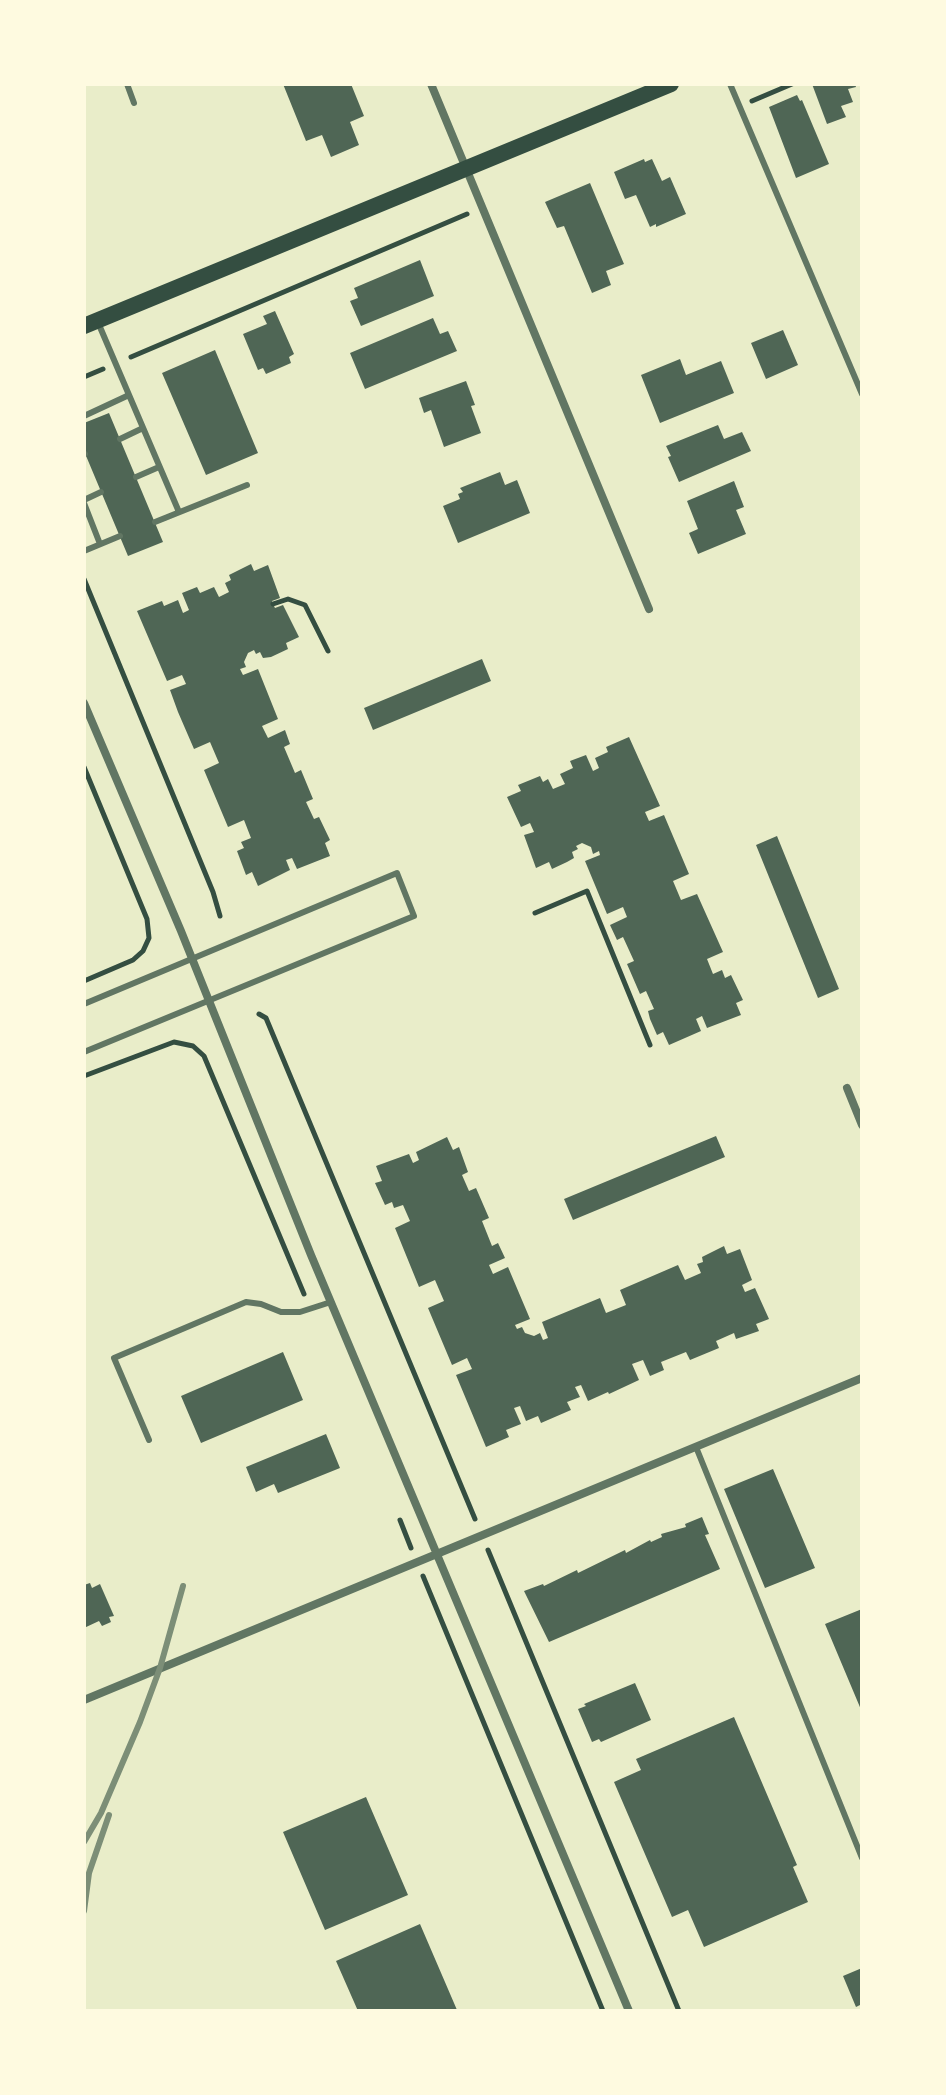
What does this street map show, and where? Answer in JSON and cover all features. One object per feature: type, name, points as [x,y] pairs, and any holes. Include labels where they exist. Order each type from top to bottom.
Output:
[{"type":"main road","points":[[91,323],[671,84]]},
{"type":"street","points":[[431,84],[649,609]]},
{"type":"street","points":[[84,703],[629,2011]]},
{"type":"street","points":[[847,1088],[862,1125]]},
{"type":"street","points":[[84,1700],[862,1378]]},
{"type":"lane","points":[[127,84],[134,103]]},
{"type":"lane","points":[[730,84],[862,394]]},
{"type":"lane","points":[[91,323],[115,364],[179,512]]},
{"type":"lane","points":[[84,416],[129,395]]},
{"type":"lane","points":[[120,439],[143,428]]},
{"type":"lane","points":[[136,477],[159,467]]},
{"type":"lane","points":[[155,522],[247,485]]},
{"type":"lane","points":[[100,544],[84,502],[101,492]]},
{"type":"lane","points":[[84,551],[120,536]]},
{"type":"lane","points":[[84,1004],[397,873],[414,916],[84,1052]]},
{"type":"lane","points":[[149,1440],[114,1358],[246,1302],[281,1312],[300,1312],[331,1302]]},
{"type":"lane","points":[[696,1447],[862,1858]]},
{"type":"path","points":[[740,106],[792,84]]},
{"type":"path","points":[[84,377],[483,207]]},
{"type":"path","points":[[84,579],[213,892],[220,916]]},
{"type":"path","points":[[273,604],[288,599],[305,605],[328,651]]},
{"type":"path","points":[[84,767],[147,919],[149,938],[143,951],[133,960],[84,981]]},
{"type":"path","points":[[535,913],[587,891],[650,1045]]},
{"type":"path","points":[[259,1014],[266,1018],[679,2011]]},
{"type":"path","points":[[84,1076],[174,1042],[193,1046],[204,1056],[311,1309]]},
{"type":"path","points":[[394,1506],[603,2011]]},
{"type":"building","points":[[283,84],[351,84],[364,116],[350,122],[359,145],[331,157],[322,135],[306,141]]},
{"type":"building","points":[[812,84],[855,84],[856,87],[848,89],[853,102],[841,106],[846,117],[827,124]]},
{"type":"building","points":[[797,95],[802,100],[829,164],[796,178],[769,107]]},
{"type":"building","points":[[644,159],[645,162],[652,159],[662,181],[670,177],[686,214],[650,227],[636,195],[625,199],[614,172]]},
{"type":"building","points":[[590,183],[624,264],[606,271],[611,285],[592,293],[564,226],[557,228],[545,202]]},
{"type":"building","points":[[420,260],[434,296],[361,326],[350,301],[358,298],[354,288]]},
{"type":"building","points":[[275,311],[294,354],[289,357],[291,363],[266,374],[263,368],[258,370],[243,334],[267,324],[263,316]]},
{"type":"building","points":[[433,318],[440,334],[448,331],[457,351],[365,389],[350,353]]},
{"type":"building","points":[[783,330],[798,365],[766,379],[751,343]]},
{"type":"building","points":[[215,350],[258,453],[206,475],[162,373]]},
{"type":"building","points":[[680,359],[686,375],[721,361],[734,393],[660,423],[641,375]]},
{"type":"building","points":[[466,381],[481,433],[444,447],[431,410],[424,413],[419,398]]},
{"type":"building","points":[[109,413],[163,542],[128,556],[84,451],[84,423]]},
{"type":"building","points":[[718,425],[724,439],[742,432],[751,451],[679,482],[666,446]]},
{"type":"building","points":[[500,472],[505,485],[517,480],[530,513],[458,543],[443,506],[460,499],[458,494],[463,492],[460,488]]},
{"type":"building","points":[[734,481],[744,507],[736,510],[746,534],[698,554],[689,533],[698,529],[687,501]]},
{"type":"building","points":[[251,564],[254,571],[268,565],[280,598],[272,601],[273,604],[275,608],[283,605],[299,637],[286,643],[288,649],[271,657],[263,658],[260,652],[256,654],[254,650],[248,653],[244,662],[246,667],[240,669],[243,675],[258,669],[278,719],[262,726],[268,738],[285,730],[290,744],[284,747],[295,773],[301,770],[313,799],[306,802],[314,819],[319,817],[330,840],[325,843],[330,856],[297,869],[292,858],[286,860],[290,870],[258,886],[252,872],[246,875],[237,851],[244,848],[241,842],[251,838],[244,820],[228,827],[204,770],[219,763],[210,742],[194,749],[170,690],[186,684],[182,675],[167,681],[137,611],[162,601],[164,606],[178,600],[183,613],[189,610],[182,593],[197,587],[200,593],[214,587],[219,597],[229,592],[225,583],[231,580],[229,575]]},
{"type":"building","points":[[482,659],[491,681],[373,730],[364,708]]},
{"type":"building","points":[[629,737],[660,806],[645,812],[649,821],[664,815],[689,874],[673,881],[681,900],[697,894],[723,952],[707,959],[713,974],[722,970],[725,978],[731,975],[743,1000],[736,1003],[741,1015],[707,1028],[702,1016],[696,1019],[701,1031],[669,1045],[663,1032],[657,1035],[650,1019],[648,1011],[654,1009],[646,991],[640,994],[627,964],[634,961],[623,937],[617,940],[610,925],[627,917],[623,907],[607,914],[585,861],[600,855],[599,851],[593,854],[591,847],[582,843],[572,852],[574,858],[567,862],[552,869],[549,862],[536,868],[524,835],[534,832],[530,823],[521,827],[507,797],[521,791],[518,785],[540,776],[543,782],[548,779],[553,789],[565,784],[560,774],[573,768],[570,761],[586,755],[593,771],[599,768],[595,758],[608,752],[606,747]]},
{"type":"building","points":[[777,836],[839,989],[818,998],[756,845]]},
{"type":"building","points":[[716,1136],[725,1157],[573,1220],[564,1199]]},
{"type":"building","points":[[447,1137],[453,1150],[459,1147],[468,1172],[462,1175],[469,1191],[476,1188],[489,1218],[482,1221],[492,1246],[498,1243],[505,1258],[489,1265],[493,1274],[508,1267],[530,1319],[515,1325],[517,1329],[522,1327],[525,1333],[534,1336],[540,1333],[543,1340],[548,1338],[542,1322],[600,1298],[606,1313],[626,1305],[620,1290],[678,1265],[685,1280],[701,1273],[697,1264],[703,1262],[702,1257],[724,1246],[727,1254],[740,1249],[752,1280],[742,1285],[745,1292],[755,1288],[769,1319],[756,1324],[759,1331],[736,1339],[734,1333],[716,1341],[719,1348],[690,1360],[686,1352],[661,1362],[664,1370],[650,1376],[643,1360],[632,1364],[639,1380],[609,1394],[588,1401],[581,1385],[575,1387],[580,1397],[567,1402],[571,1410],[541,1423],[538,1416],[526,1421],[520,1406],[514,1408],[521,1424],[506,1430],[509,1437],[486,1447],[456,1375],[472,1369],[467,1358],[452,1365],[428,1308],[444,1301],[435,1280],[419,1287],[395,1228],[410,1221],[403,1205],[394,1208],[392,1202],[385,1205],[375,1183],[382,1181],[376,1166],[409,1154],[413,1163],[419,1160],[416,1152]]},
{"type":"building","points":[[283,1352],[303,1400],[201,1443],[181,1396]]},
{"type":"building","points":[[326,1434],[340,1468],[278,1493],[274,1484],[256,1492],[246,1467]]},
{"type":"building","points":[[773,1469],[815,1568],[765,1588],[724,1489]]},
{"type":"building","points":[[702,1517],[709,1534],[705,1535],[720,1569],[549,1642],[524,1591],[544,1586],[577,1570],[578,1573],[625,1550],[626,1553],[662,1537],[661,1534],[686,1527],[685,1524]]},
{"type":"building","points":[[90,1583],[92,1588],[100,1584],[114,1616],[109,1617],[111,1622],[102,1626],[99,1621],[84,1628],[84,1585]]},
{"type":"building","points":[[862,1609],[862,1712],[825,1624]]},
{"type":"building","points":[[635,1683],[651,1720],[601,1742],[599,1739],[592,1742],[578,1709]]},
{"type":"building","points":[[734,1717],[797,1865],[793,1867],[808,1902],[704,1947],[688,1910],[672,1917],[614,1782],[641,1770],[636,1759]]},
{"type":"building","points":[[366,1797],[408,1895],[325,1930],[283,1832]]},
{"type":"building","points":[[420,1924],[457,2010],[358,2011],[336,1961]]},
{"type":"building","points":[[862,1968],[862,2004],[856,2007],[843,1976]]},
{"type":"railway","points":[[84,1842],[101,1813],[140,1722],[160,1668],[183,1586]]},
{"type":"railway","points":[[84,1911],[89,1873],[109,1815]]}]
